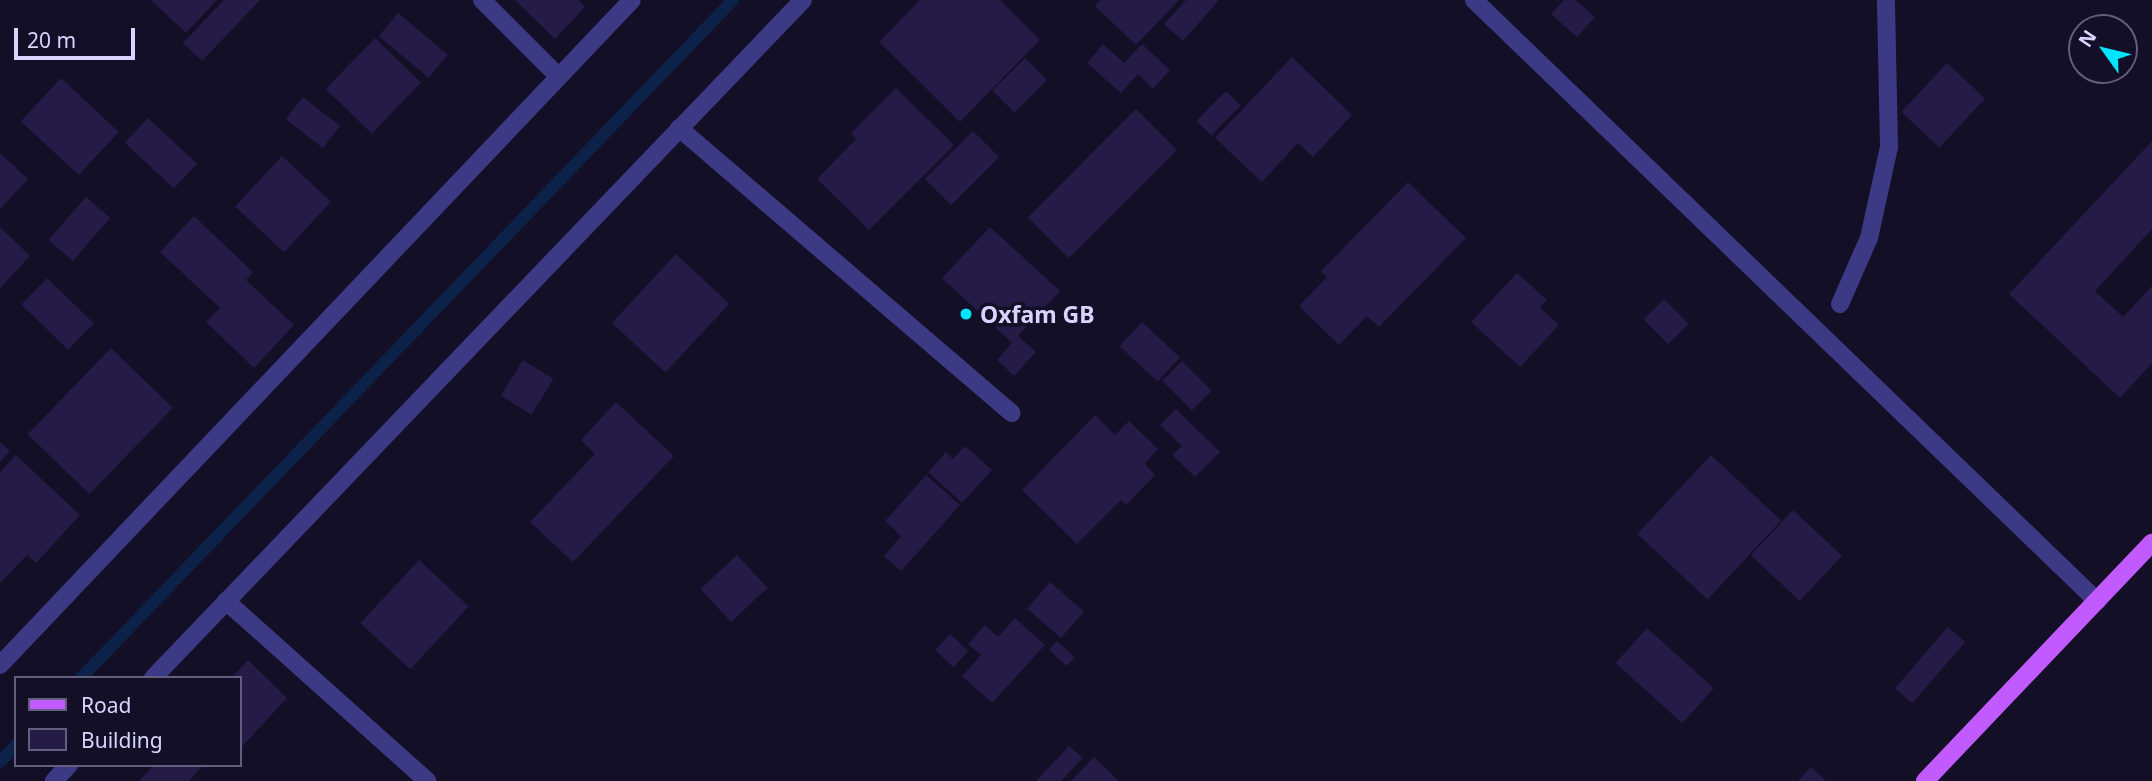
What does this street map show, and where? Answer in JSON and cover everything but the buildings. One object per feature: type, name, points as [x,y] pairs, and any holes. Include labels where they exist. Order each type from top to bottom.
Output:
[{"type":"main road","points":[[1925,781],[2152,543]]},
{"type":"street","points":[[482,0],[558,76]]},
{"type":"street","points":[[0,665],[632,0]]},
{"type":"street","points":[[155,676],[803,0]]},
{"type":"street","points":[[1474,0],[2097,601]]},
{"type":"street","points":[[1840,304],[1869,238],[1889,147],[1886,0]]},
{"type":"street","points":[[679,128],[1011,413]]},
{"type":"street","points":[[226,601],[427,781]]},
{"type":"street","points":[[54,781],[67,767]]},
{"type":"waterway","points":[[83,676],[733,0]]},
{"type":"waterway","points":[[0,762],[14,747]]},
{"type":"place","name":"Oxfam GB","points":[[966,314]]}]
